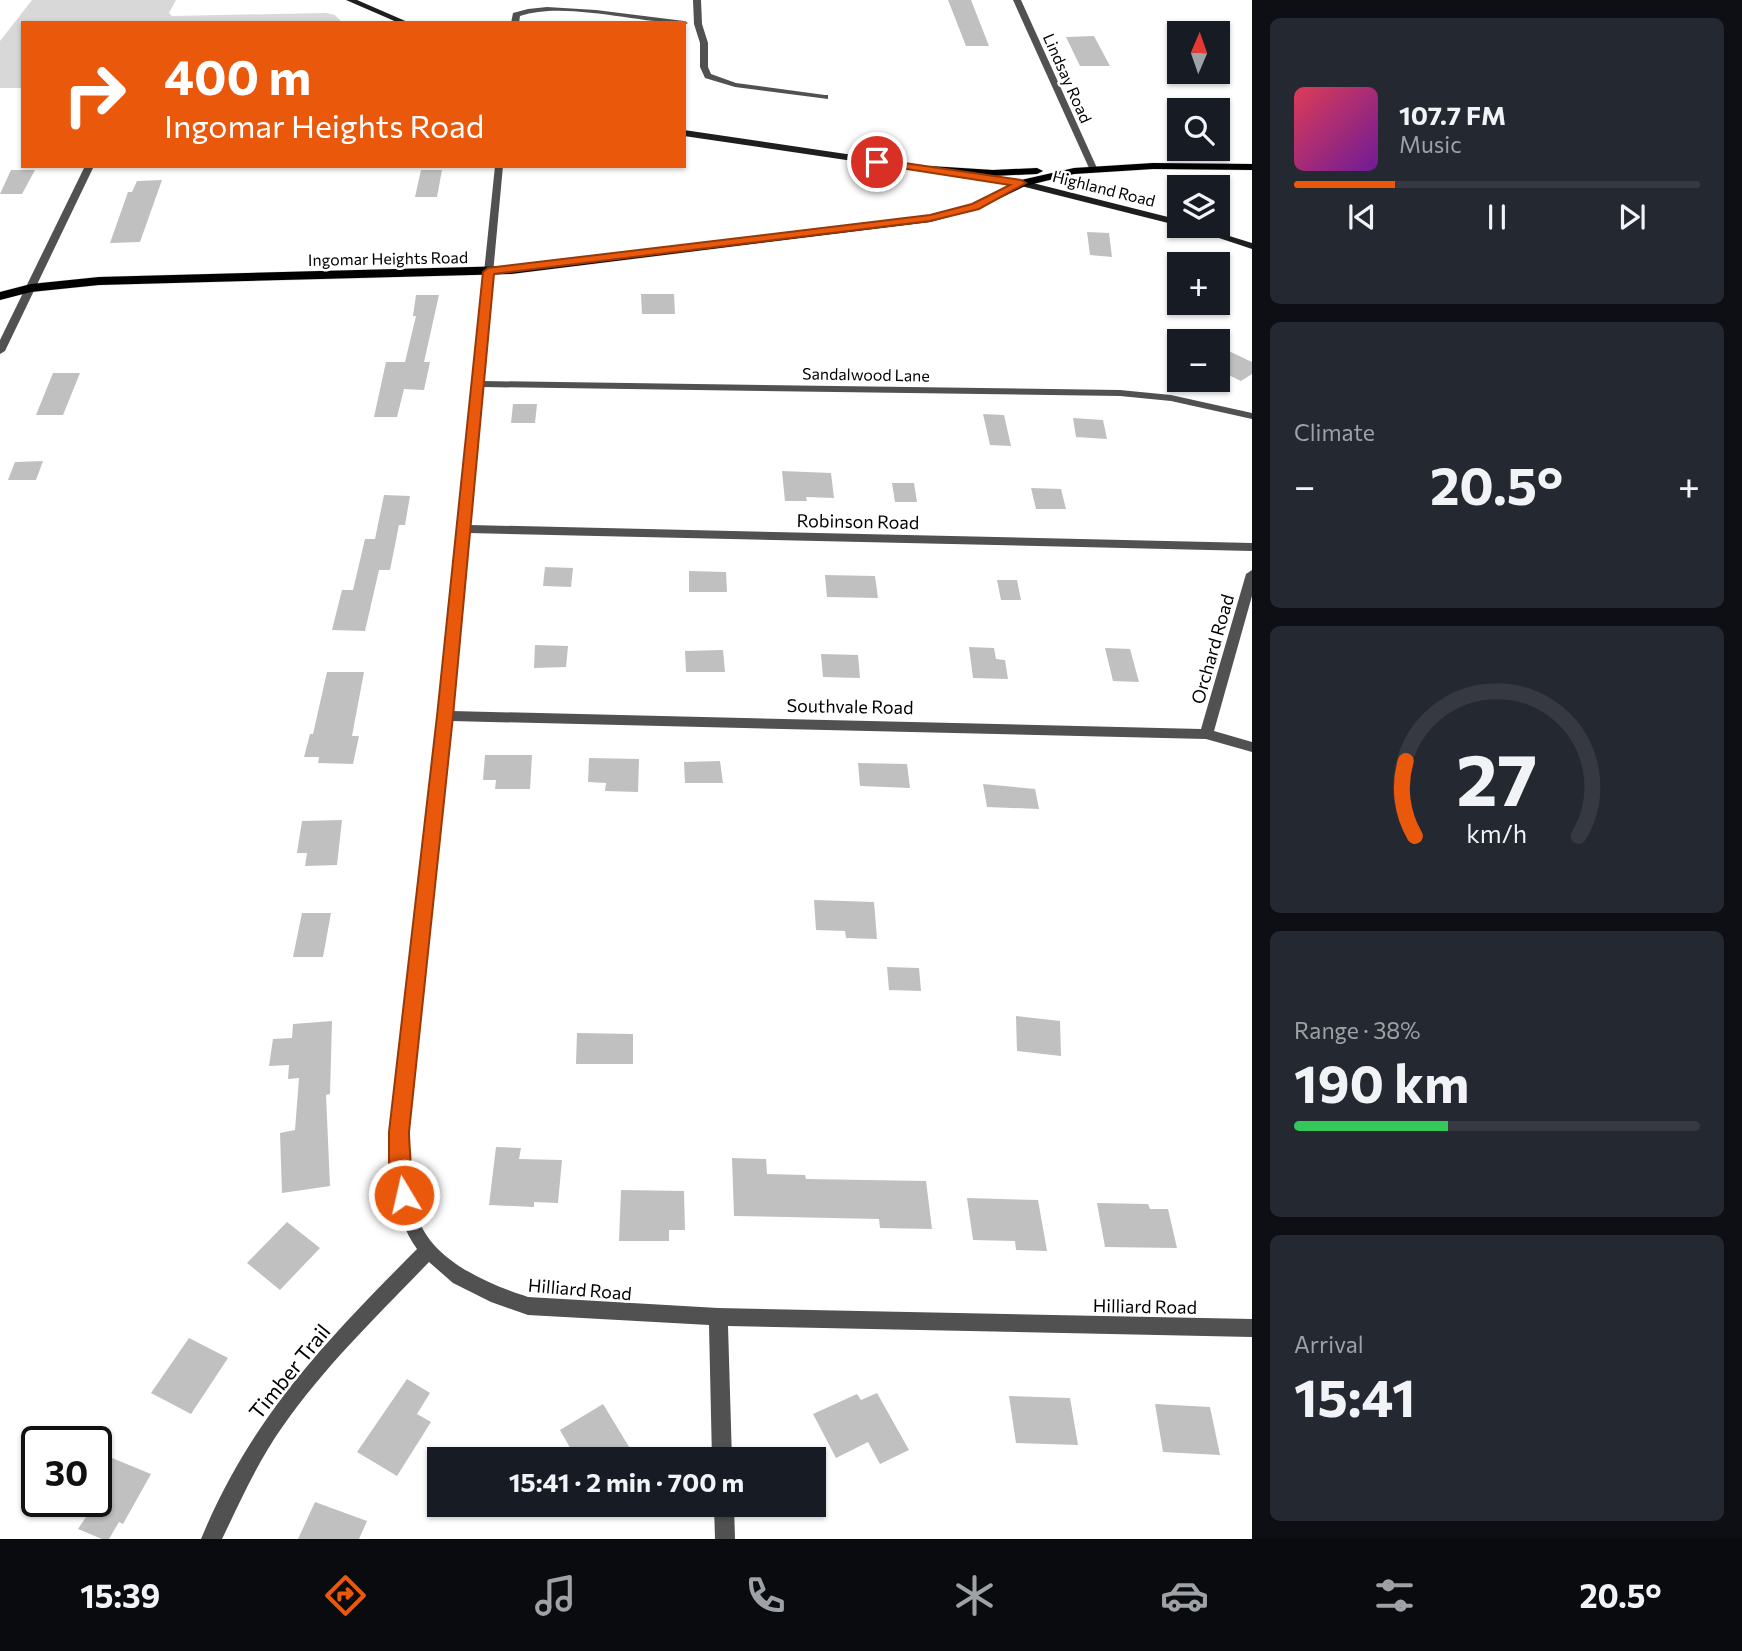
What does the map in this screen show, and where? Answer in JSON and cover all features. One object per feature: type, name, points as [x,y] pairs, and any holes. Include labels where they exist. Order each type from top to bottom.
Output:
[{"type":"main road","points":[[930,169],[1002,173],[1180,166],[1252,167]]},
{"type":"main road","name":"Ingomar Heights Road","points":[[0,296],[31,288],[99,281],[488,272],[930,218],[975,206],[1021,183],[1056,174],[1093,169]]},
{"type":"street","points":[[350,0],[401,21]]},
{"type":"street","points":[[696,0],[698,24],[705,43],[704,71],[712,79],[735,85],[825,97]]},
{"type":"street","name":"Lindsay Road","points":[[1017,0],[1093,169]]},
{"type":"street","points":[[516,21],[519,11],[541,5],[668,21]]},
{"type":"street","points":[[686,23],[698,24]]},
{"type":"street","name":"Highland Road","points":[[686,133],[1021,183],[1167,220]]},
{"type":"street","points":[[0,351],[89,168]]},
{"type":"street","name":"Hilliard Road","points":[[499,168],[445,716],[399,1132],[399,1163],[412,1227],[428,1250],[459,1277],[498,1296],[528,1306],[718,1317],[1252,1328]]},
{"type":"street","points":[[1226,238],[1252,246]]},
{"type":"street","name":"Sandalwood Lane","points":[[478,384],[1120,393],[1171,398],[1252,416]]},
{"type":"street","name":"Robinson Road","points":[[463,529],[1252,547]]},
{"type":"street","name":"Orchard Road","points":[[1206,734],[1252,574]]},
{"type":"street","name":"Southvale Road","points":[[445,716],[1206,734],[1252,747]]},
{"type":"street","name":"Timber Trail","points":[[211,1539],[257,1447],[310,1376],[428,1250]]},
{"type":"street","points":[[718,1317],[722,1447]]},
{"type":"street","points":[[724,1517],[725,1539]]},
{"type":"shaded area","points":[[32,0],[176,0],[169,13],[172,16],[326,13],[335,15],[340,20],[21,21],[21,88],[0,88],[0,41]]},
{"type":"building","points":[[948,0],[971,0],[989,46],[966,46]]},
{"type":"building","points":[[1094,36],[1110,66],[1080,66],[1066,37]]},
{"type":"building","points":[[11,170],[35,170],[22,194],[0,194]]},
{"type":"building","points":[[421,170],[442,170],[437,197],[415,197]]},
{"type":"building","points":[[162,180],[140,242],[110,243],[128,192],[132,192],[137,181]]},
{"type":"building","points":[[1087,232],[1109,233],[1112,257],[1090,255]]},
{"type":"building","points":[[641,294],[674,294],[675,314],[642,314]]},
{"type":"building","points":[[416,295],[439,295],[424,362],[430,362],[424,390],[404,389],[397,417],[374,417],[386,362],[405,362],[416,316],[413,316]]},
{"type":"building","points":[[1230,352],[1252,362],[1252,374],[1241,381],[1230,376]]},
{"type":"building","points":[[53,373],[80,373],[63,415],[36,415]]},
{"type":"building","points":[[513,404],[537,404],[535,423],[511,423]]},
{"type":"building","points":[[983,414],[1004,415],[1011,446],[990,445]]},
{"type":"building","points":[[1073,418],[1103,420],[1107,439],[1076,437]]},
{"type":"building","points":[[43,461],[36,480],[8,480],[15,462]]},
{"type":"building","points":[[782,471],[831,473],[834,498],[806,497],[807,501],[785,501]]},
{"type":"building","points":[[892,483],[914,483],[917,502],[895,502]]},
{"type":"building","points":[[1031,488],[1061,489],[1066,509],[1036,509]]},
{"type":"building","points":[[384,495],[410,496],[405,525],[399,525],[390,570],[379,570],[365,631],[332,630],[342,590],[353,590],[365,539],[375,539]]},
{"type":"building","points":[[545,567],[573,568],[571,587],[543,586]]},
{"type":"building","points":[[689,571],[726,572],[727,592],[689,592]]},
{"type":"building","points":[[825,575],[875,576],[878,598],[827,597]]},
{"type":"building","points":[[997,580],[1017,580],[1021,600],[1001,600]]},
{"type":"building","points":[[535,645],[568,646],[566,667],[534,668]]},
{"type":"building","points":[[969,647],[994,648],[996,659],[1005,660],[1008,679],[973,678]]},
{"type":"building","points":[[1105,648],[1130,649],[1139,682],[1113,681]]},
{"type":"building","points":[[723,650],[725,672],[686,672],[685,651]]},
{"type":"building","points":[[821,654],[858,655],[860,678],[823,677]]},
{"type":"building","points":[[327,672],[364,672],[352,736],[359,736],[353,764],[318,763],[319,757],[304,757],[310,734],[313,734]]},
{"type":"building","points":[[485,755],[532,755],[530,789],[495,789],[496,780],[483,780]]},
{"type":"building","points":[[589,758],[639,759],[638,792],[605,791],[606,783],[588,782]]},
{"type":"building","points":[[720,761],[723,783],[685,783],[684,762]]},
{"type":"building","points":[[858,763],[907,764],[910,788],[860,786]]},
{"type":"building","points":[[983,784],[1035,789],[1039,809],[987,807]]},
{"type":"building","points":[[342,820],[337,865],[305,866],[307,853],[297,853],[302,821]]},
{"type":"building","points":[[814,900],[874,902],[877,939],[846,938],[845,931],[816,930]]},
{"type":"building","points":[[302,913],[331,913],[323,957],[293,957]]},
{"type":"building","points":[[887,967],[919,968],[921,991],[889,990]]},
{"type":"building","points":[[1016,1016],[1060,1021],[1061,1056],[1017,1051]]},
{"type":"building","points":[[332,1021],[330,1094],[326,1095],[330,1186],[282,1193],[280,1133],[295,1130],[299,1078],[288,1079],[289,1065],[269,1066],[273,1039],[292,1038],[293,1024]]},
{"type":"building","points":[[577,1033],[633,1034],[633,1064],[576,1064]]},
{"type":"building","points":[[496,1147],[521,1148],[519,1159],[562,1160],[558,1203],[534,1202],[534,1207],[489,1205]]},
{"type":"building","points":[[732,1158],[766,1159],[767,1174],[805,1175],[806,1179],[926,1181],[932,1229],[880,1228],[879,1219],[734,1216]]},
{"type":"building","points":[[621,1190],[684,1191],[685,1230],[669,1230],[669,1241],[619,1241]]},
{"type":"building","points":[[967,1198],[1038,1200],[1047,1251],[1016,1250],[1015,1241],[973,1240]]},
{"type":"building","points":[[1097,1203],[1148,1204],[1150,1209],[1168,1209],[1177,1248],[1105,1247]]},
{"type":"building","points":[[287,1222],[320,1248],[280,1290],[247,1263]]},
{"type":"building","points":[[189,1338],[228,1358],[191,1414],[151,1393]]},
{"type":"building","points":[[407,1379],[430,1393],[417,1414],[431,1422],[397,1476],[357,1452]]},
{"type":"building","points":[[877,1393],[909,1450],[880,1464],[868,1442],[836,1458],[813,1414],[857,1394],[861,1400]]},
{"type":"building","points":[[1009,1396],[1070,1398],[1078,1445],[1016,1443]]},
{"type":"building","points":[[603,1404],[629,1447],[570,1447],[560,1430]]},
{"type":"building","points":[[1155,1404],[1210,1407],[1220,1455],[1163,1452]]},
{"type":"building","points":[[112,1458],[151,1474],[123,1524],[119,1522],[109,1539],[102,1539],[78,1529],[86,1517],[112,1517]]},
{"type":"building","points":[[315,1502],[367,1521],[359,1539],[298,1539]]},
{"type":"route","points":[[404,1195],[399,1163],[399,1132],[445,716],[488,272],[930,218],[963,211],[997,197],[1021,183],[877,162]]}]
